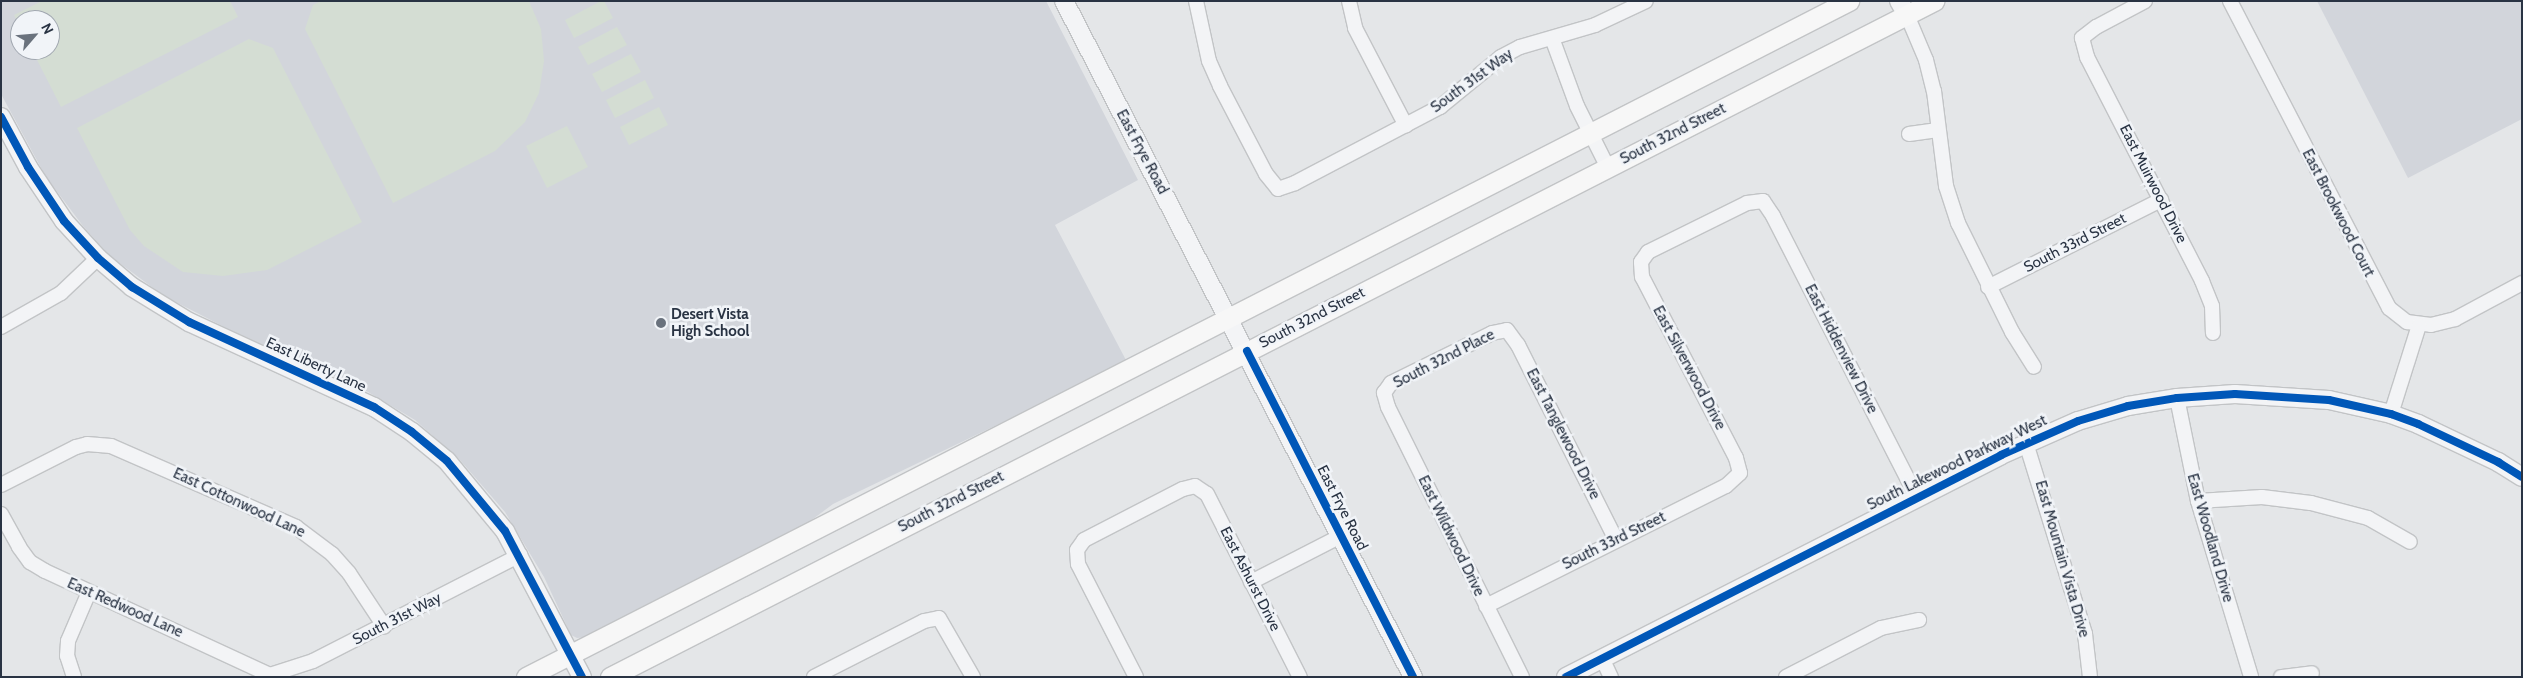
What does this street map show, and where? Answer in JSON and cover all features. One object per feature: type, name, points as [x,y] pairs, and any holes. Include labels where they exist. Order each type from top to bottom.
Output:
[{"type":"main road","points":[[526,677],[1849,1]]},
{"type":"main road","name":"South 32nd Street","points":[[610,677],[1608,168],[1903,8],[1934,1]]},
{"type":"street","name":"East Frye Road","points":[[1064,1],[1247,351],[1413,677]]},
{"type":"street","name":"South 31st Way","points":[[1196,1],[1209,61],[1266,174],[1278,189],[1295,183],[1440,107],[1501,57],[1520,47],[1595,25],[1646,1]]},
{"type":"street","points":[[1349,1],[1355,28],[1406,126]]},
{"type":"street","name":"East Muirwood Drive","points":[[2145,1],[2096,27],[2082,38],[2088,56],[2202,281],[2212,306],[2213,333]]},
{"type":"street","name":"East Brookwood Court","points":[[2230,1],[2381,296],[2407,322],[2419,325]]},
{"type":"street","points":[[1903,8],[1926,60],[1934,91],[1938,130],[1952,204],[1988,287],[2034,368]]},
{"type":"street","points":[[1552,38],[1577,106],[1608,168]]},
{"type":"street","name":"East Liberty Lane","points":[[1,117],[44,193],[98,258],[132,287],[189,322],[341,390],[412,432],[470,486],[520,556],[582,677]]},
{"type":"street","points":[[1909,134],[1938,130]]},
{"type":"street","name":"South 33rd Street","points":[[1988,287],[2161,200]]},
{"type":"street","name":"East Silverwood Drive","points":[[1740,474],[1736,458],[1642,277],[1641,262],[1648,252],[1722,215],[1747,203],[1763,201]]},
{"type":"street","name":"East Hiddenview Drive","points":[[1763,201],[1917,497]]},
{"type":"street","points":[[1,327],[61,293],[98,258]]},
{"type":"street","points":[[2391,414],[2419,325],[2454,319],[2522,284]]},
{"type":"street","name":"South 32nd Place","points":[[1384,393],[1390,383],[1492,333],[1507,330]]},
{"type":"street","name":"East Tanglewood Drive","points":[[1507,330],[1616,540]]},
{"type":"street","name":"East Wildwood Drive","points":[[1384,393],[1388,407],[1522,677]]},
{"type":"street","name":"South Lakewood Parkway West","points":[[1566,677],[2026,443],[2110,411],[2177,398],[2235,394],[2283,395],[2329,400],[2391,414],[2466,446],[2522,477]]},
{"type":"street","name":"East Woodland Drive","points":[[2177,398],[2198,501],[2251,677]]},
{"type":"street","name":"East Mountain Vista Drive","points":[[2026,443],[2085,634],[2090,677]]},
{"type":"street","name":"East Cottonwood Lane","points":[[1,485],[87,444],[111,446],[296,527],[332,554],[349,573],[384,626]]},
{"type":"street","name":"South 33rd Street","points":[[1486,606],[1726,486],[1740,474]]},
{"type":"street","name":"East Ashurst Drive","points":[[1136,677],[1078,564],[1077,550],[1084,540],[1183,489],[1195,486],[1207,494],[1300,677]]},
{"type":"street","points":[[2198,501],[2262,497],[2311,502],[2368,518],[2410,542]]},
{"type":"street","name":"East Redwood Lane","points":[[1,514],[30,562],[89,592],[270,675]]},
{"type":"street","points":[[1251,582],[1341,536]]},
{"type":"street","name":"South 31st Way","points":[[270,675],[314,661],[520,556]]},
{"type":"street","points":[[74,677],[67,656],[68,641],[89,592]]},
{"type":"street","points":[[814,677],[924,621],[939,618],[973,677]]},
{"type":"street","points":[[1786,677],[1881,628],[1919,620]]},
{"type":"street","points":[[1602,658],[1611,677]]},
{"type":"street","points":[[2281,677],[2312,673]]},
{"type":"shaded area","name":"Desert Vista High School","points":[[1,1],[1046,1],[1138,180],[1055,225],[1127,362],[833,504],[801,528],[587,637],[577,638],[571,635],[544,577],[505,512],[460,460],[415,420],[363,389],[236,333],[164,296],[110,256],[83,226],[46,177],[1,94]]},
{"type":"shaded area","points":[[42,1],[230,1],[238,17],[61,107],[37,60],[60,60],[60,10],[24,10]]},
{"type":"shaded area","points":[[321,1],[529,1],[541,29],[544,61],[539,93],[525,122],[495,151],[393,203],[305,29],[313,5]]},
{"type":"shaded area","points":[[604,1],[613,18],[574,38],[565,20]]},
{"type":"shaded area","points":[[2317,1],[2522,1],[2522,119],[2408,178]]},
{"type":"shaded area","points":[[617,27],[627,45],[588,65],[578,47]]},
{"type":"shaded area","points":[[249,39],[273,48],[362,222],[267,270],[223,276],[183,272],[144,246],[130,230],[77,128]]},
{"type":"shaded area","points":[[631,54],[641,72],[602,92],[592,74]]},
{"type":"shaded area","points":[[645,80],[654,98],[615,118],[606,100]]},
{"type":"shaded area","points":[[659,107],[668,125],[629,145],[620,127]]},
{"type":"shaded area","points":[[567,126],[588,167],[547,188],[526,146]]},
{"type":"cycle path","points":[[1,117],[28,167],[64,221],[98,258],[132,287],[189,322],[374,407],[412,432],[447,461],[505,531],[582,677]]},
{"type":"cycle path","points":[[1247,351],[1413,677]]},
{"type":"cycle path","points":[[1566,677],[2001,455],[2078,421],[2128,406],[2177,398],[2235,394],[2329,400],[2391,414],[2418,424],[2498,462],[2522,477]]},
{"type":"place","name":"Desert Vista High School","points":[[661,323]]}]
